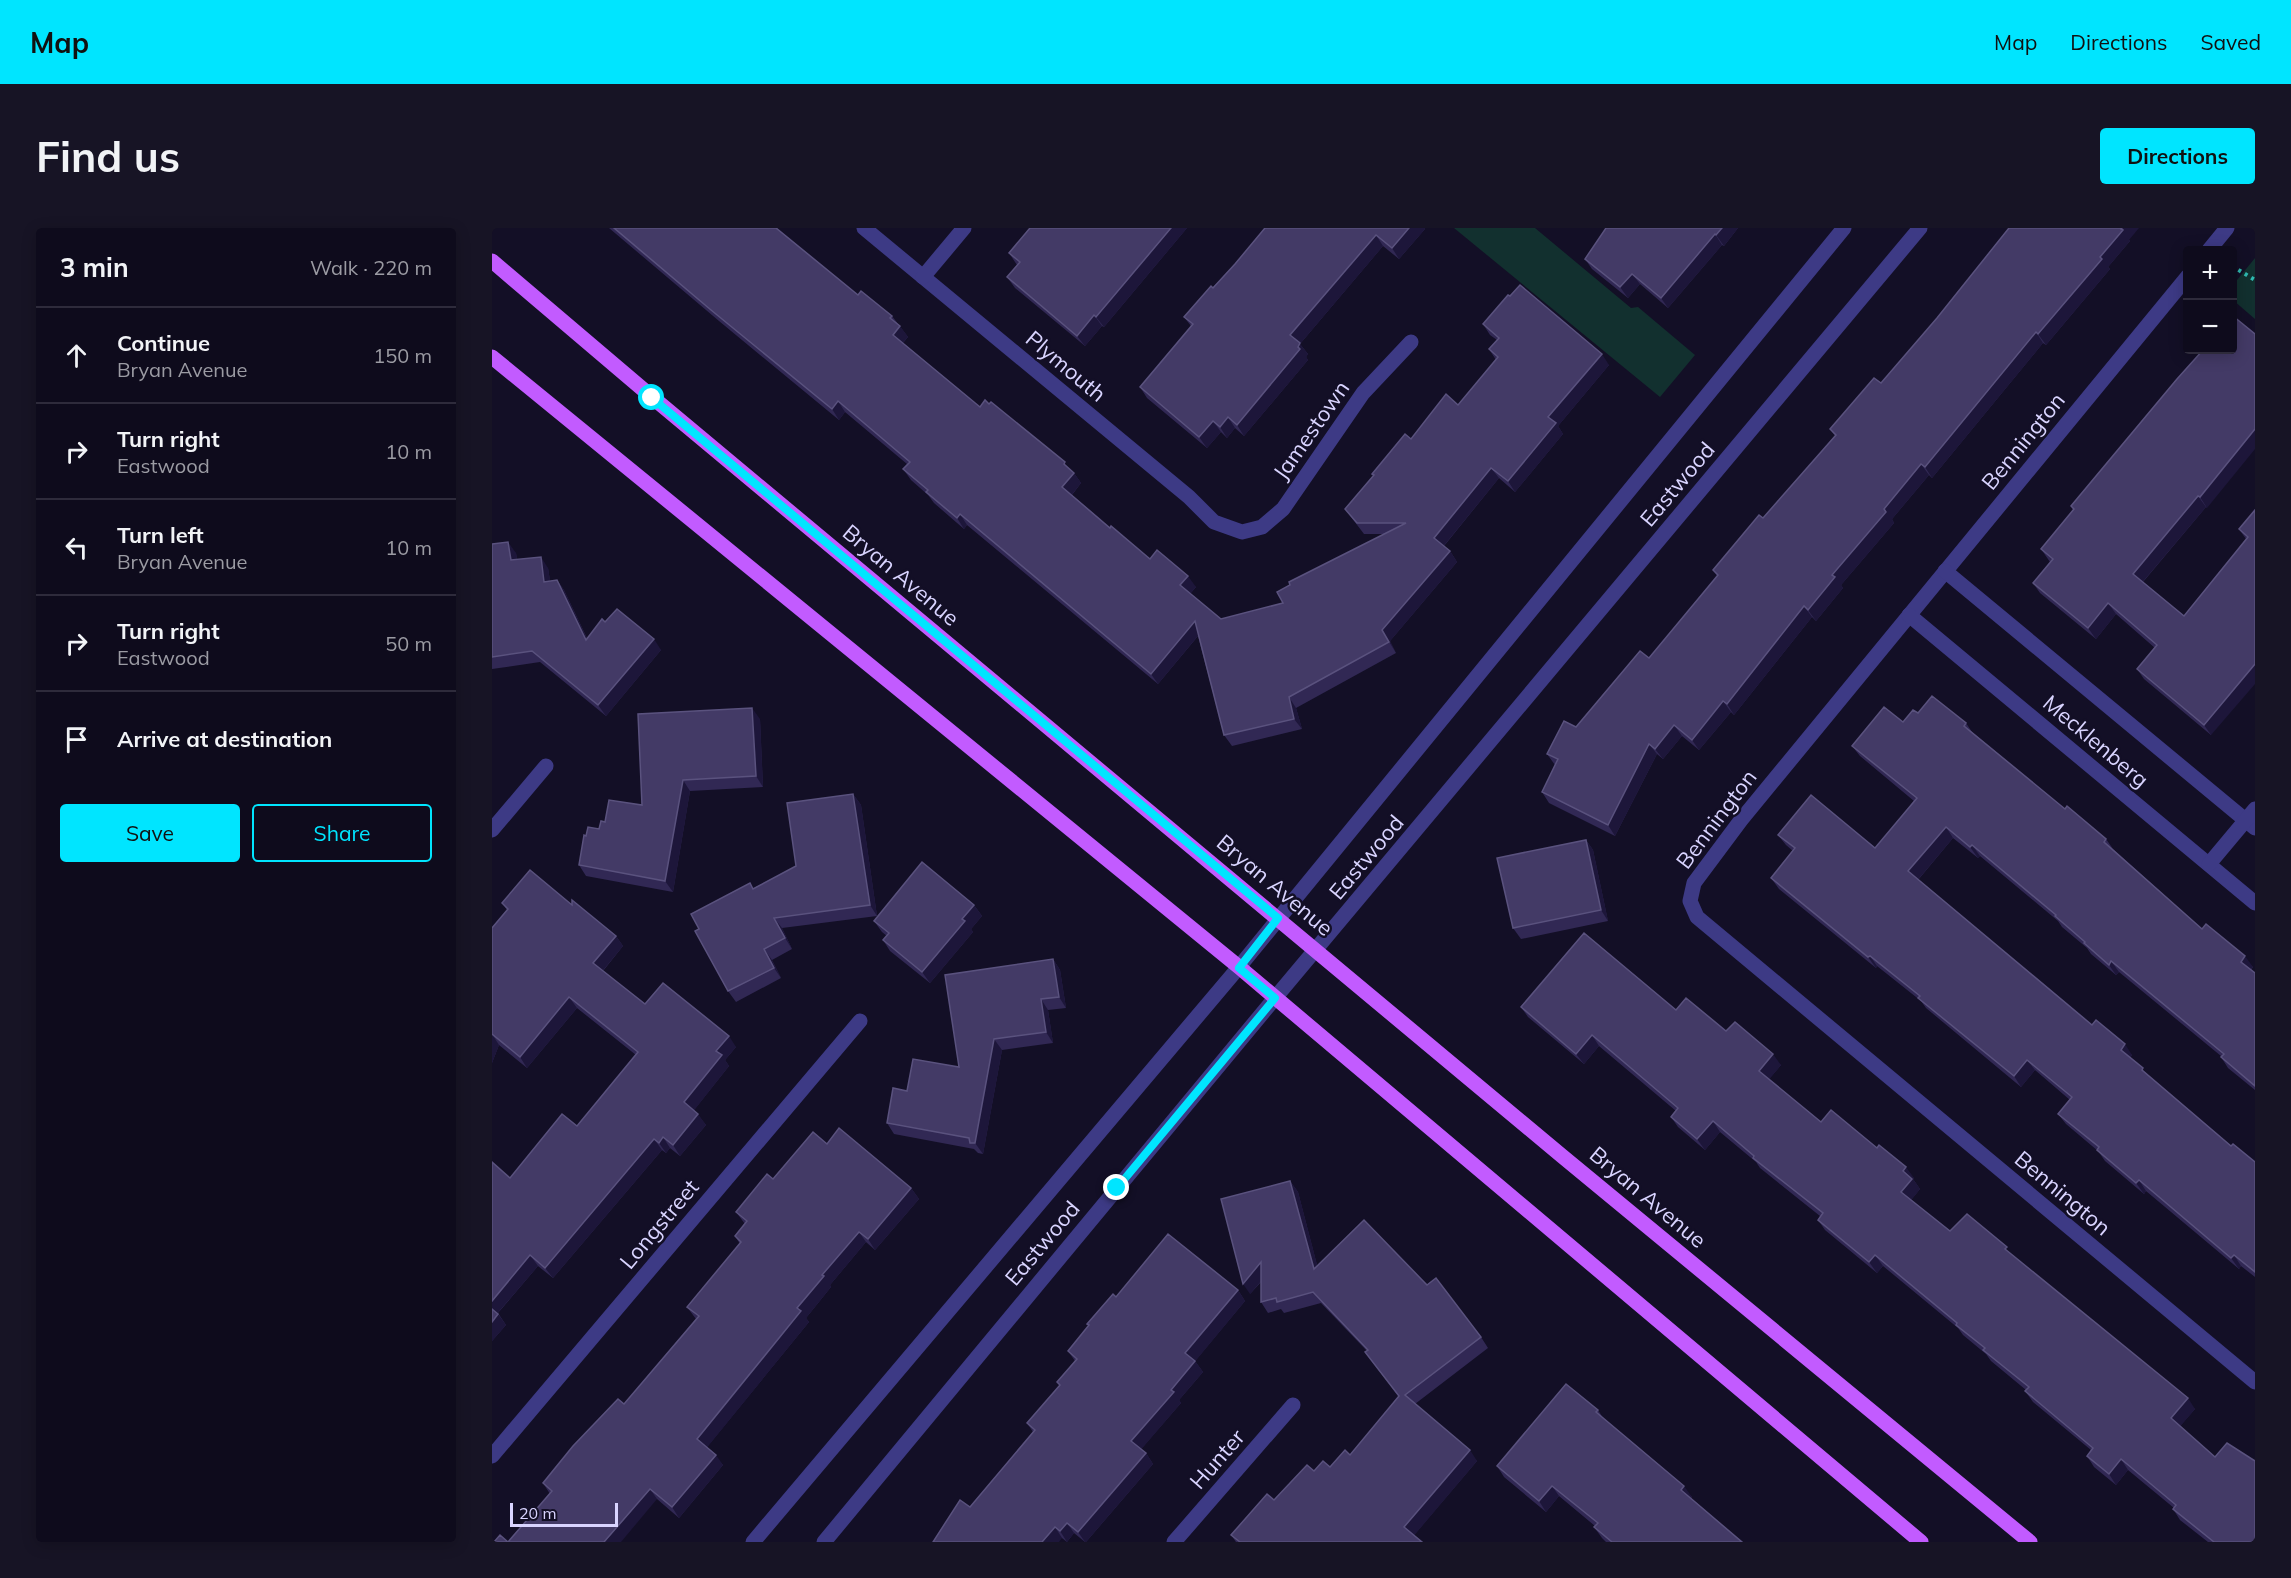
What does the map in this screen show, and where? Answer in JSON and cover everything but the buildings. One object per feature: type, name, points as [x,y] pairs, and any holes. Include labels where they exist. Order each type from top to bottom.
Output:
[{"type":"main road","name":"Bryan Avenue","points":[[492,261],[661,405],[1562,1156],[2030,1542]]},
{"type":"main road","points":[[492,357],[1239,968],[1921,1542]]},
{"type":"street","name":"Plymouth","points":[[864,228],[1190,497],[1214,522],[1242,532]]},
{"type":"street","points":[[923,277],[964,228]]},
{"type":"street","name":"Eastwood","points":[[753,1542],[1239,968],[1844,228]]},
{"type":"street","name":"Eastwood","points":[[824,1542],[1275,998],[1920,228]]},
{"type":"street","points":[[2212,246],[2227,228]]},
{"type":"street","name":"Bennington","points":[[2183,281],[1741,820],[1694,883],[1690,901],[1697,917],[2255,1382]]},
{"type":"street","name":"Jamestown","points":[[1242,532],[1262,527],[1283,509],[1363,393],[1411,342]]},
{"type":"street","name":"Mecklenberg","points":[[1945,571],[2252,820]]},
{"type":"street","name":"Mecklenberg","points":[[1909,615],[2255,903]]},
{"type":"street","points":[[492,830],[546,766]]},
{"type":"street","points":[[2209,864],[2252,820]]},
{"type":"street","name":"Longstreet","points":[[492,1456],[860,1021]]},
{"type":"street","name":"Hunter","points":[[1174,1542],[1293,1405]]},
{"type":"path","points":[[2237,269],[2255,280]]},
{"type":"green space","points":[[1454,228],[1535,228],[1631,308],[1638,307],[1695,355],[1660,397]]},
{"type":"green space","points":[[2255,258],[2255,319],[2237,303],[2237,280]]},
{"type":"route","points":[[652,398],[1278,918],[1239,968],[1275,998],[1117,1188]]}]
